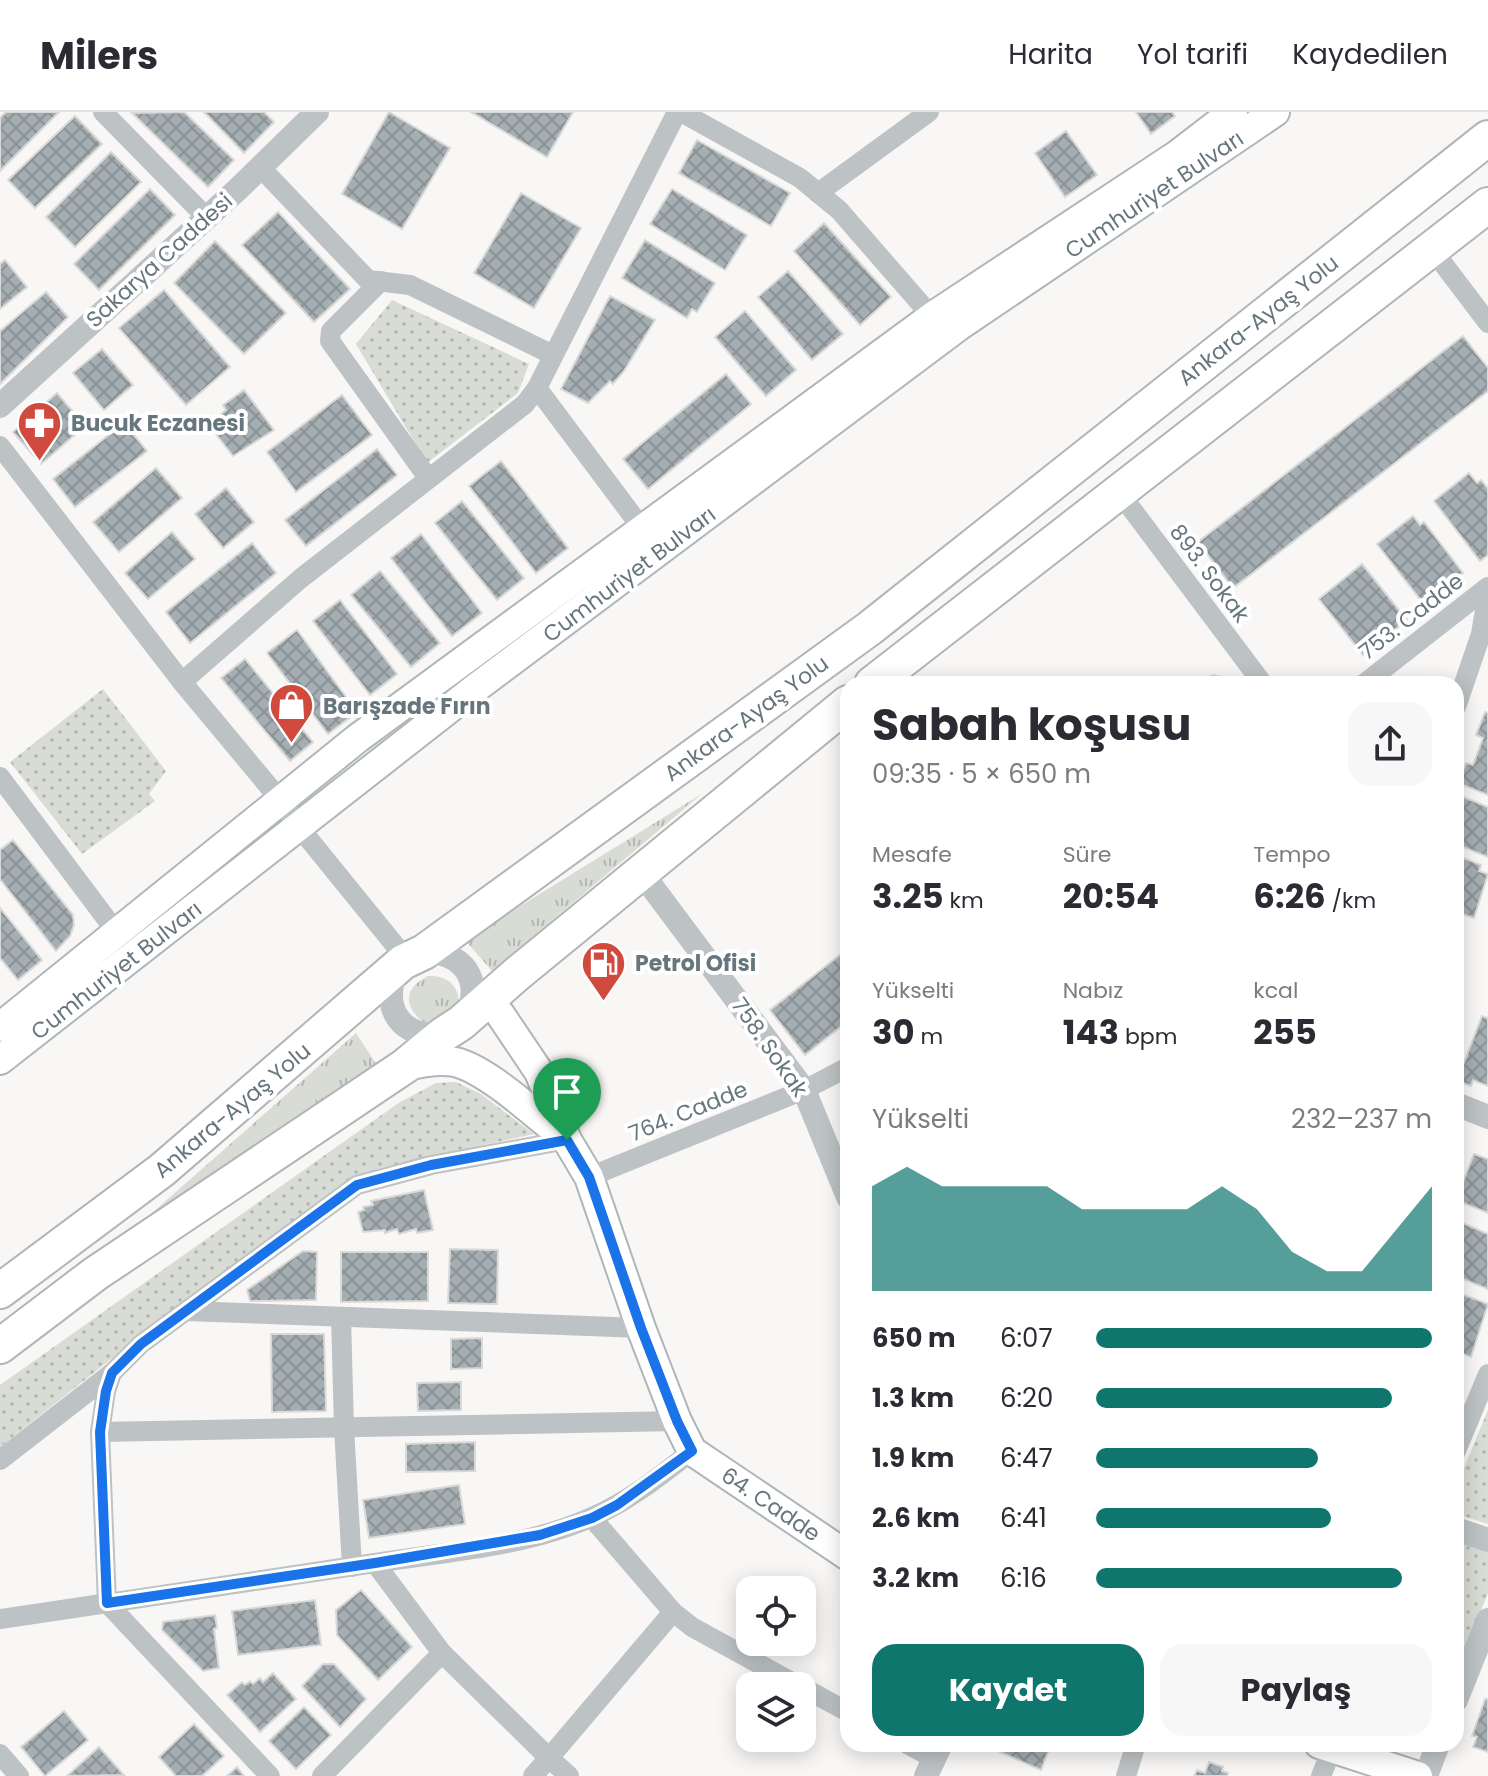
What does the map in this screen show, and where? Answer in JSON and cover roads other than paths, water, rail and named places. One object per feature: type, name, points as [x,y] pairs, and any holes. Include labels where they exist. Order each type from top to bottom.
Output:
[{"type":"highway","name":"Ankara-Ayaş Yolu","points":[[0,1291],[162,1170],[409,961],[870,628],[1488,138]]},
{"type":"highway","points":[[893,676],[1119,492],[1488,205]]},
{"type":"highway","points":[[0,1346],[95,1274],[405,1066],[840,710]]},
{"type":"main road","name":"Cumhuriyet Bulvarı","points":[[0,1027],[358,738],[644,531],[940,326],[1233,112]]},
{"type":"main road","name":"Cumhuriyet Bulvarı","points":[[0,1060],[940,326],[1275,112]]},
{"type":"main road","points":[[462,1022],[492,1080],[567,1140]]},
{"type":"main road","name":"64. Cadde","points":[[462,1022],[539,1072],[567,1140],[589,1177],[641,1328],[692,1451],[840,1551]]},
{"type":"main road","points":[[1348,1752],[1418,1776]]},
{"type":"street","points":[[103,112],[207,218]]},
{"type":"street","name":"Sakarya Caddesi","points":[[0,406],[207,218],[317,112]]},
{"type":"street","points":[[818,193],[929,112]]},
{"type":"street","points":[[182,682],[300,579],[525,404],[537,388],[691,114],[800,178],[839,210],[940,326]]},
{"type":"street","points":[[260,167],[368,280],[410,285],[553,355]]},
{"type":"street","points":[[1432,249],[1488,323]]},
{"type":"street","points":[[381,281],[331,331],[330,341],[428,478]]},
{"type":"street","points":[[537,388],[644,531]]},
{"type":"street","points":[[0,446],[182,682],[409,961]]},
{"type":"street","name":"893. Sokak","points":[[1119,492],[1257,676]]},
{"type":"street","points":[[1464,694],[1479,669],[1488,590]]},
{"type":"street","name":"753. Cadde","points":[[1375,676],[1488,590]]},
{"type":"street","points":[[0,777],[117,933]]},
{"type":"street","name":"758. Sokak","points":[[641,872],[804,1090],[840,1178]]},
{"type":"street","points":[[438,951],[462,964],[462,1022],[416,1032],[404,1024],[395,1013],[390,999],[390,985],[409,961],[438,951]]},
{"type":"street","name":"764. Cadde","points":[[589,1177],[804,1090],[840,1071]]},
{"type":"street","points":[[1464,1107],[1488,1117]]},
{"type":"street","points":[[0,1460],[112,1373],[141,1344],[357,1185],[431,1165],[567,1140]]},
{"type":"street","points":[[186,1311],[641,1328]]},
{"type":"street","points":[[341,1317],[352,1567]]},
{"type":"street","points":[[112,1373],[100,1432],[107,1603],[270,1776]]},
{"type":"street","points":[[1464,1432],[1488,1374]]},
{"type":"street","points":[[100,1432],[677,1421]]},
{"type":"street","points":[[0,1619],[352,1567],[540,1535],[592,1518],[642,1490],[692,1451]]},
{"type":"street","points":[[592,1518],[673,1612],[704,1634],[774,1672]]},
{"type":"street","points":[[1464,1532],[1488,1540]]},
{"type":"street","points":[[375,1563],[442,1653],[569,1776]]},
{"type":"street","points":[[533,1776],[673,1612]]},
{"type":"street","points":[[1464,1680],[1488,1620]]},
{"type":"street","points":[[322,1776],[442,1653]]},
{"type":"street","points":[[816,1695],[840,1708]]},
{"type":"street","points":[[1126,1776],[1134,1752]]},
{"type":"street","points":[[1321,1776],[1326,1752]]},
{"type":"street","points":[[1426,1776],[1435,1752]]},
{"type":"street","points":[[0,1754],[19,1776]]},
{"type":"place","name":"Bucuk Eczanesi","points":[[40,462]]},
{"type":"place","name":"Barışzade Fırın","points":[[292,745]]},
{"type":"place","name":"Petrol Ofisi","points":[[604,1002]]}]
